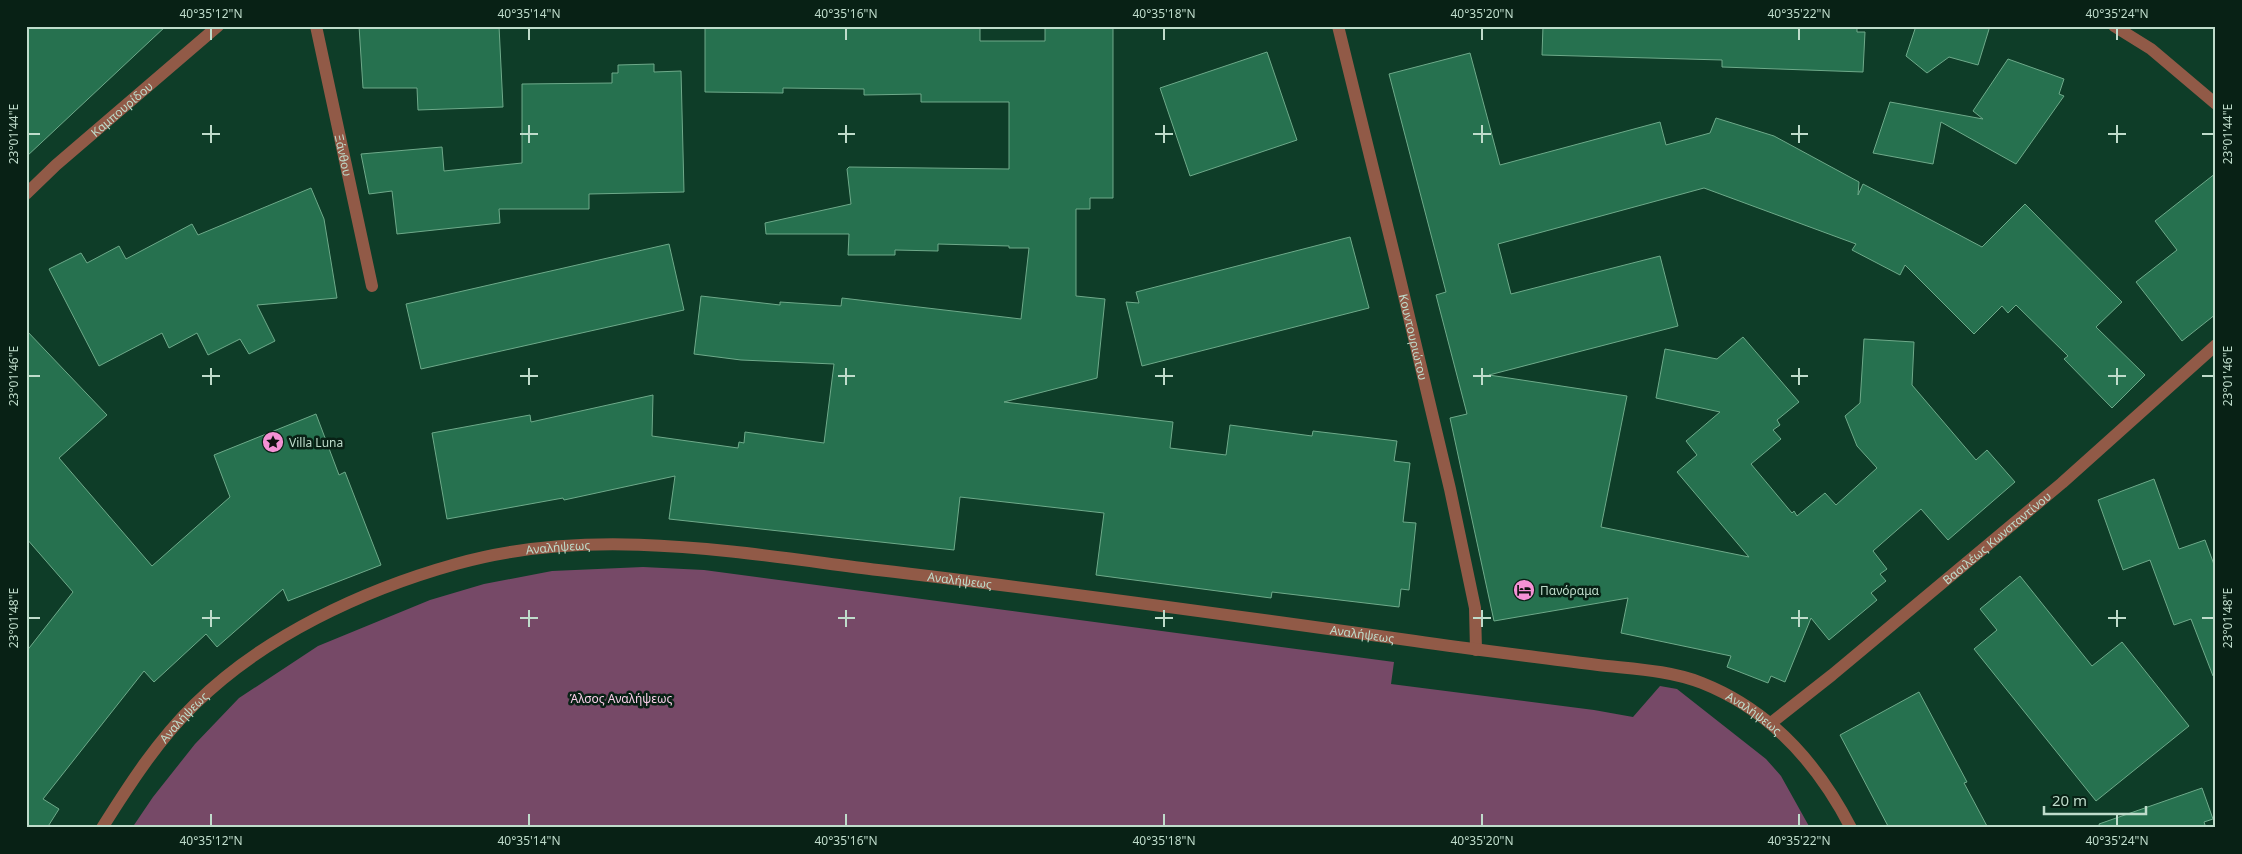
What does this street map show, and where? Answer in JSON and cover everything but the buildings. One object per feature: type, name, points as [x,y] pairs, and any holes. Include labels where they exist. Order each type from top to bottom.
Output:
[{"type":"street","name":"Καμπουρίδου","points":[[26,194],[56,165],[218,26]]},
{"type":"street","name":"Ξάνθου","points":[[316,26],[372,286]]},
{"type":"street","name":"Κουντουριώτου","points":[[1338,26],[1396,258],[1450,489],[1475,608],[1476,650]]},
{"type":"street","points":[[2114,26],[2151,49],[2216,104]]},
{"type":"street","name":"Βασιλέως Κωνσταντίνου","points":[[1771,723],[1832,675],[2062,483],[2216,344]]},
{"type":"street","name":"Αναλήψεως","points":[[102,828],[130,785],[171,730],[191,707],[218,682],[266,647],[334,610],[432,571],[491,556],[545,547],[581,545],[648,546],[740,554],[1058,591],[1476,650],[1682,676],[1717,690],[1771,723],[1813,766],[1851,828]]},
{"type":"green space","name":"Άλσος Αναλήψεως","points":[[643,567],[704,570],[1394,662],[1391,684],[1594,710],[1633,717],[1660,686],[1677,689],[1766,759],[1781,776],[1810,828],[132,828],[153,797],[195,744],[239,698],[318,646],[430,600],[484,584],[552,571]]},
{"type":"place","name":"Villa Luna","points":[[273,442]]},
{"type":"place","name":"Πανόραμα","points":[[1524,590]]}]
